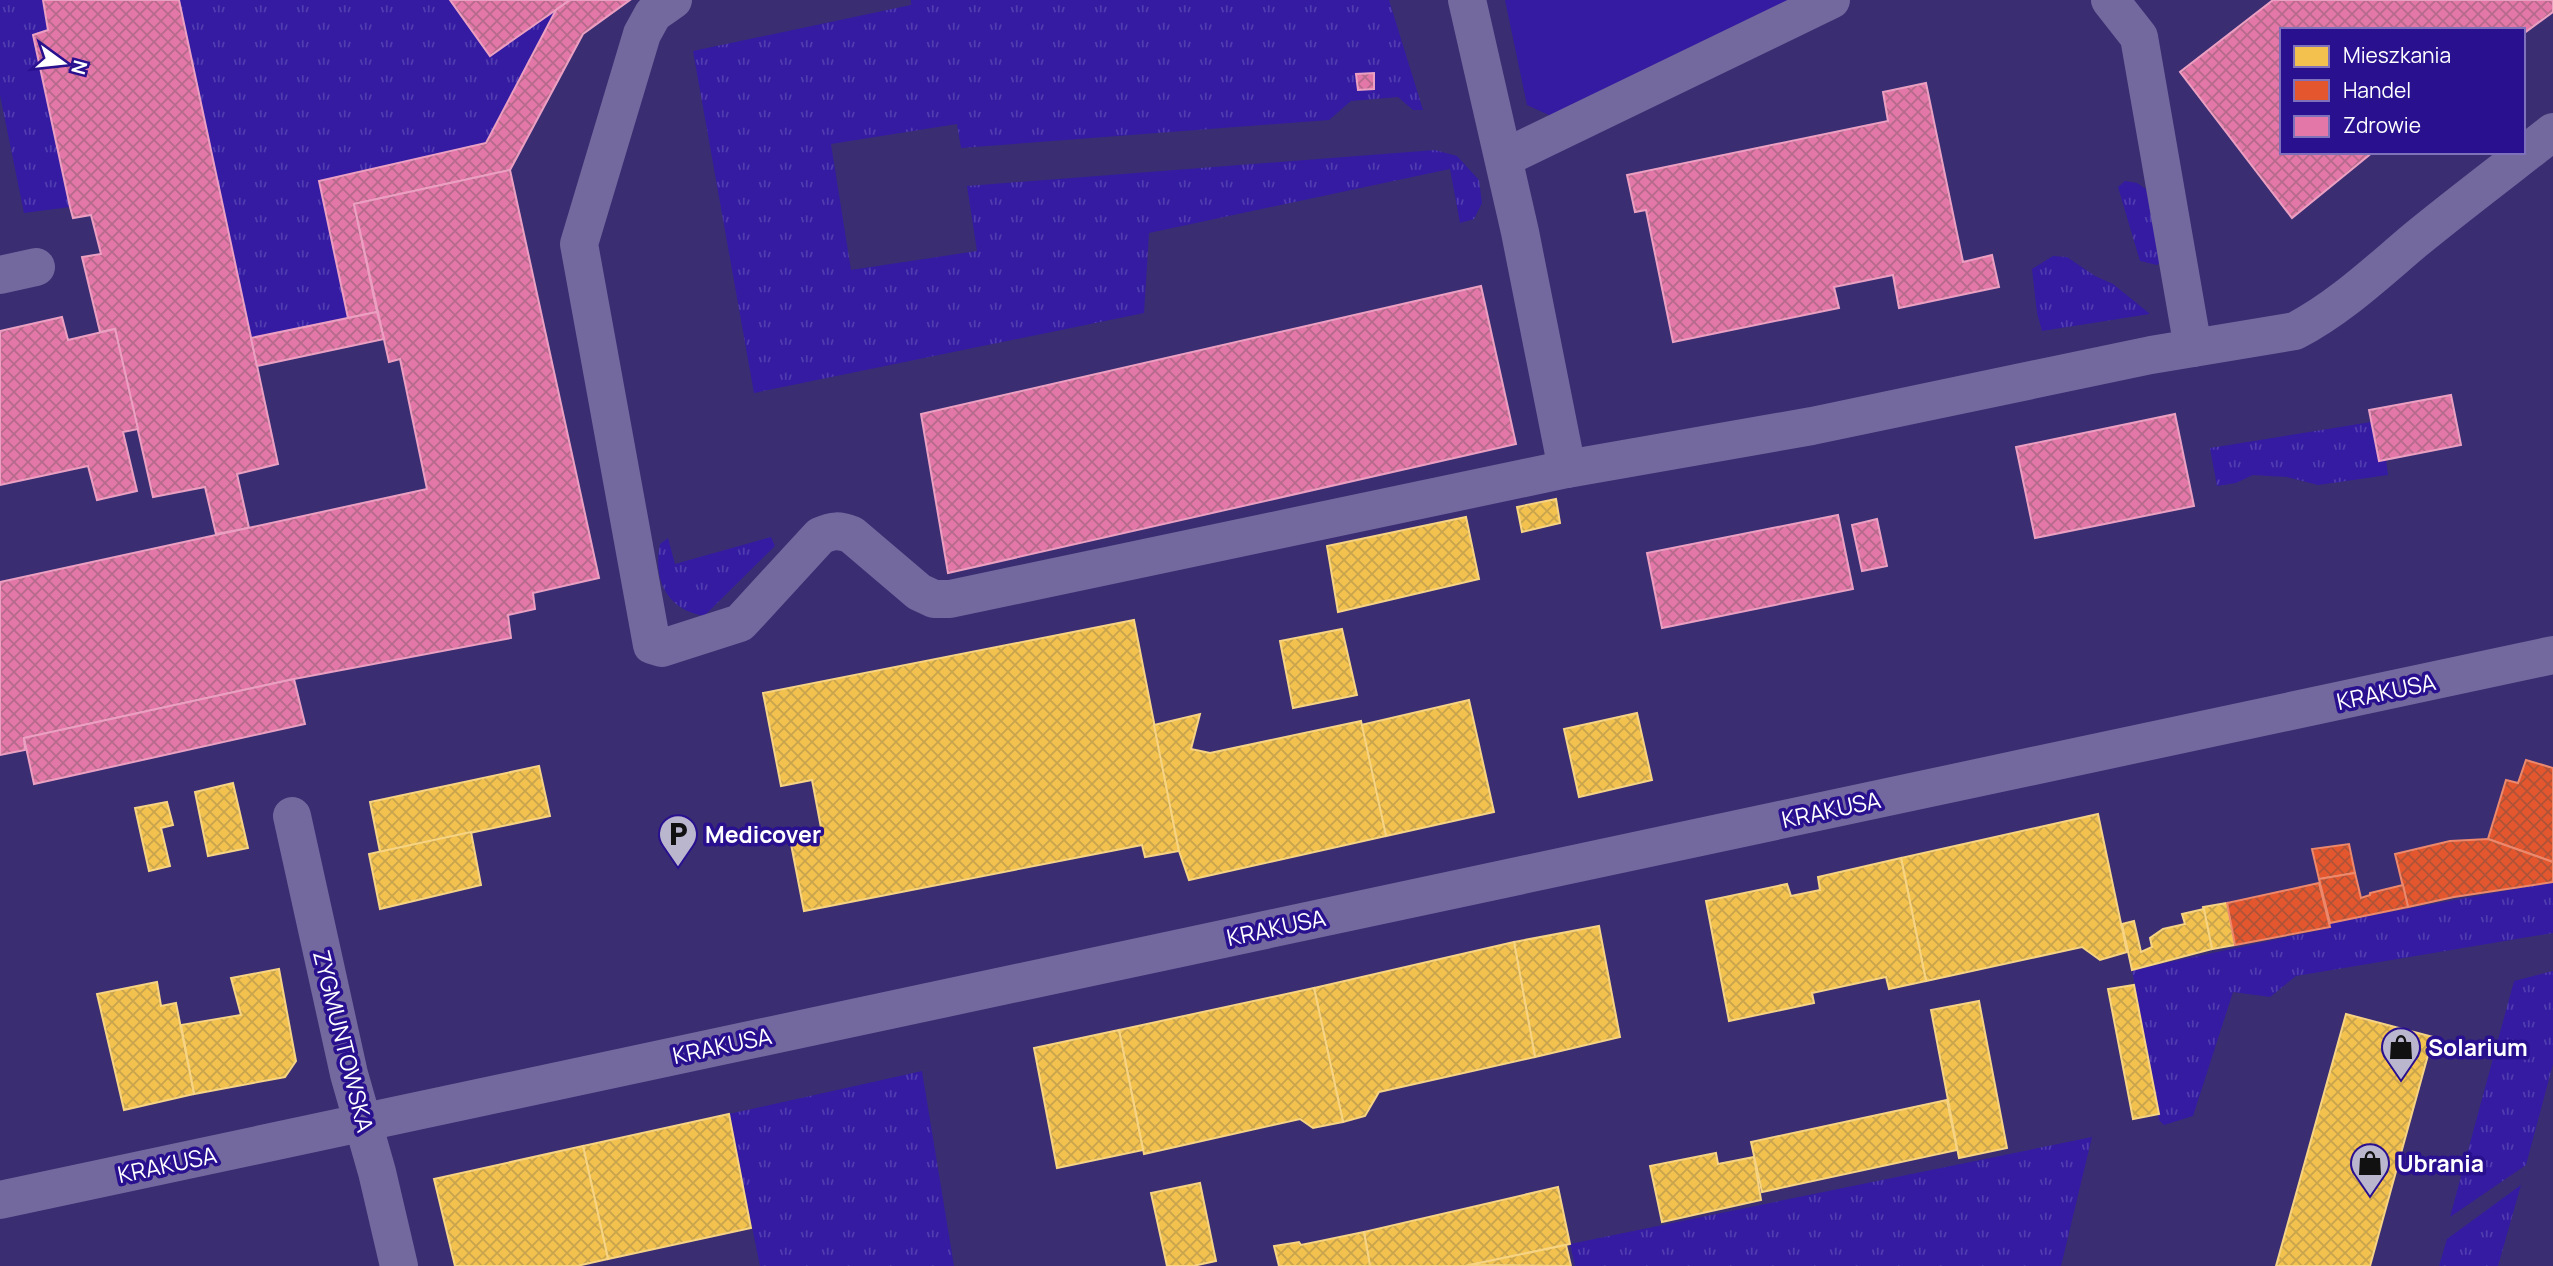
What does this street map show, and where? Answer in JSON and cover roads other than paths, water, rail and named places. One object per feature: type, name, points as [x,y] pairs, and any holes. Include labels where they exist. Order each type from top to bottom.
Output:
[{"type":"street","points":[[673,0],[653,14],[642,34],[579,244],[652,645],[662,648],[740,623],[820,536],[830,531],[840,530],[852,535],[919,592],[934,599],[950,599],[1567,469],[1812,426],[2193,348],[2295,331],[2315,320],[2370,280],[2413,242],[2553,132]]},
{"type":"street","points":[[1467,0],[1504,158],[1567,469]]},
{"type":"street","points":[[1504,158],[1831,0]]},
{"type":"street","points":[[2110,0],[2139,37],[2193,348]]},
{"type":"street","name":"KRAKUSA","points":[[0,1200],[2553,655]]},
{"type":"street","name":"ZYGMUNTOWSKA","points":[[292,816],[349,1074],[364,1122],[399,1266]]},
{"type":"place","name":"Medicover","points":[[678,868]]},
{"type":"place","name":"Solarium","points":[[2401,1081]]},
{"type":"place","name":"Ubrania","points":[[2370,1197]]}]
